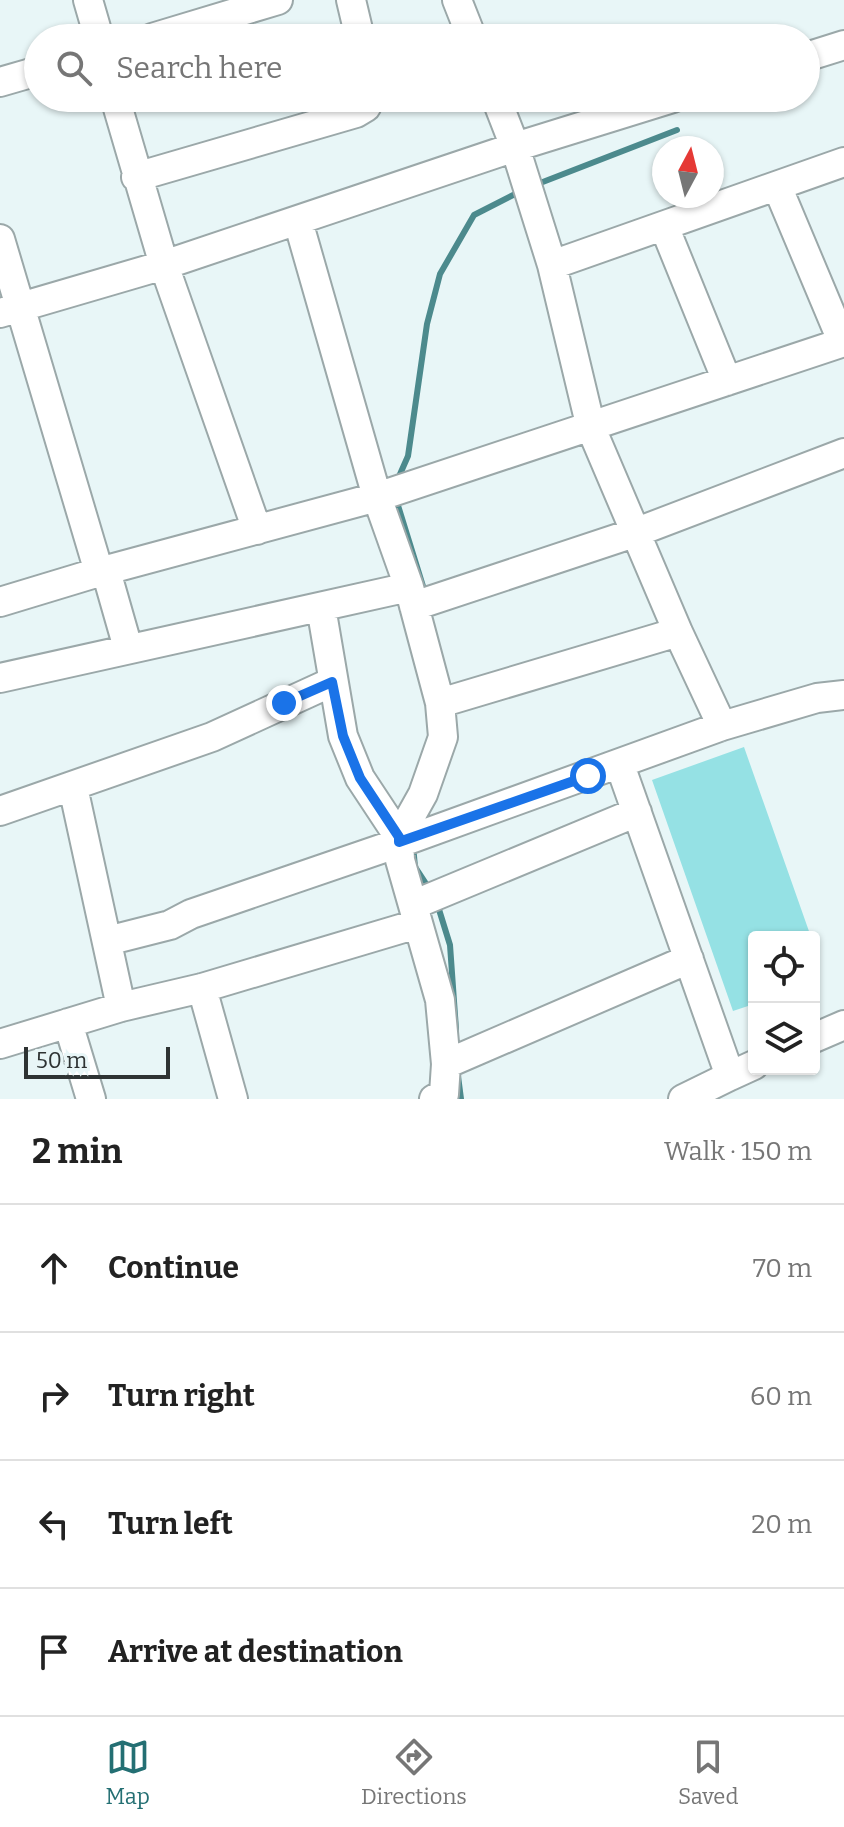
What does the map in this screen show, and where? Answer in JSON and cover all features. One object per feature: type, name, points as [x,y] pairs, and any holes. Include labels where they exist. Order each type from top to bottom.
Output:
[{"type":"street","points":[[88,0],[95,24]]},
{"type":"street","points":[[351,0],[357,24]]},
{"type":"street","points":[[457,0],[466,24]]},
{"type":"street","points":[[195,24],[260,3]]},
{"type":"street","points":[[820,53],[844,45]]},
{"type":"street","points":[[0,82],[24,75]]},
{"type":"street","points":[[119,112],[164,265],[257,530]]},
{"type":"street","points":[[136,177],[358,112]]},
{"type":"street","points":[[501,112],[552,265],[591,428],[678,632],[722,726]]},
{"type":"street","points":[[11,309],[164,265],[628,112]]},
{"type":"street","points":[[552,265],[844,162]]},
{"type":"street","points":[[0,602],[377,497],[843,342],[777,186]]},
{"type":"street","points":[[298,221],[377,497],[412,596],[440,703],[443,737],[423,794],[399,840]]},
{"type":"street","points":[[664,226],[727,381]]},
{"type":"street","points":[[0,239],[11,309],[128,648]]},
{"type":"street","points":[[0,678],[321,607],[412,596],[637,532],[844,453]]},
{"type":"street","points":[[321,607],[343,736],[360,778],[399,840],[400,860],[440,1000],[446,1064],[441,1097]]},
{"type":"street","points":[[440,703],[678,632]]},
{"type":"street","points":[[0,811],[212,737],[332,682]]},
{"type":"street","points":[[107,941],[170,925],[191,914],[620,765],[722,726],[817,698],[843,699]]},
{"type":"street","points":[[620,765],[689,959],[742,1071],[683,1099]]},
{"type":"street","points":[[73,787],[121,1007]]},
{"type":"street","points":[[0,1044],[121,1007],[202,988],[415,915],[637,812]]},
{"type":"street","points":[[446,1064],[689,959]]},
{"type":"street","points":[[202,988],[233,1099]]},
{"type":"street","points":[[68,1023],[91,1099]]},
{"type":"street","points":[[820,1035],[844,1025]]},
{"type":"shaded area","points":[[744,747],[809,931],[748,931],[748,1006],[733,1011],[652,780]]},
{"type":"waterway","points":[[535,185],[677,130]]},
{"type":"waterway","points":[[397,481],[408,456],[427,324],[440,274],[474,215],[521,191]]},
{"type":"waterway","points":[[396,499],[426,596]]},
{"type":"waterway","points":[[413,845],[415,867],[430,890]]},
{"type":"waterway","points":[[437,903],[450,945],[456,1029]]},
{"type":"waterway","points":[[458,1076],[461,1099]]},
{"type":"route","points":[[284,703],[332,682],[343,736],[360,778],[399,837],[399,842],[588,776]]}]
